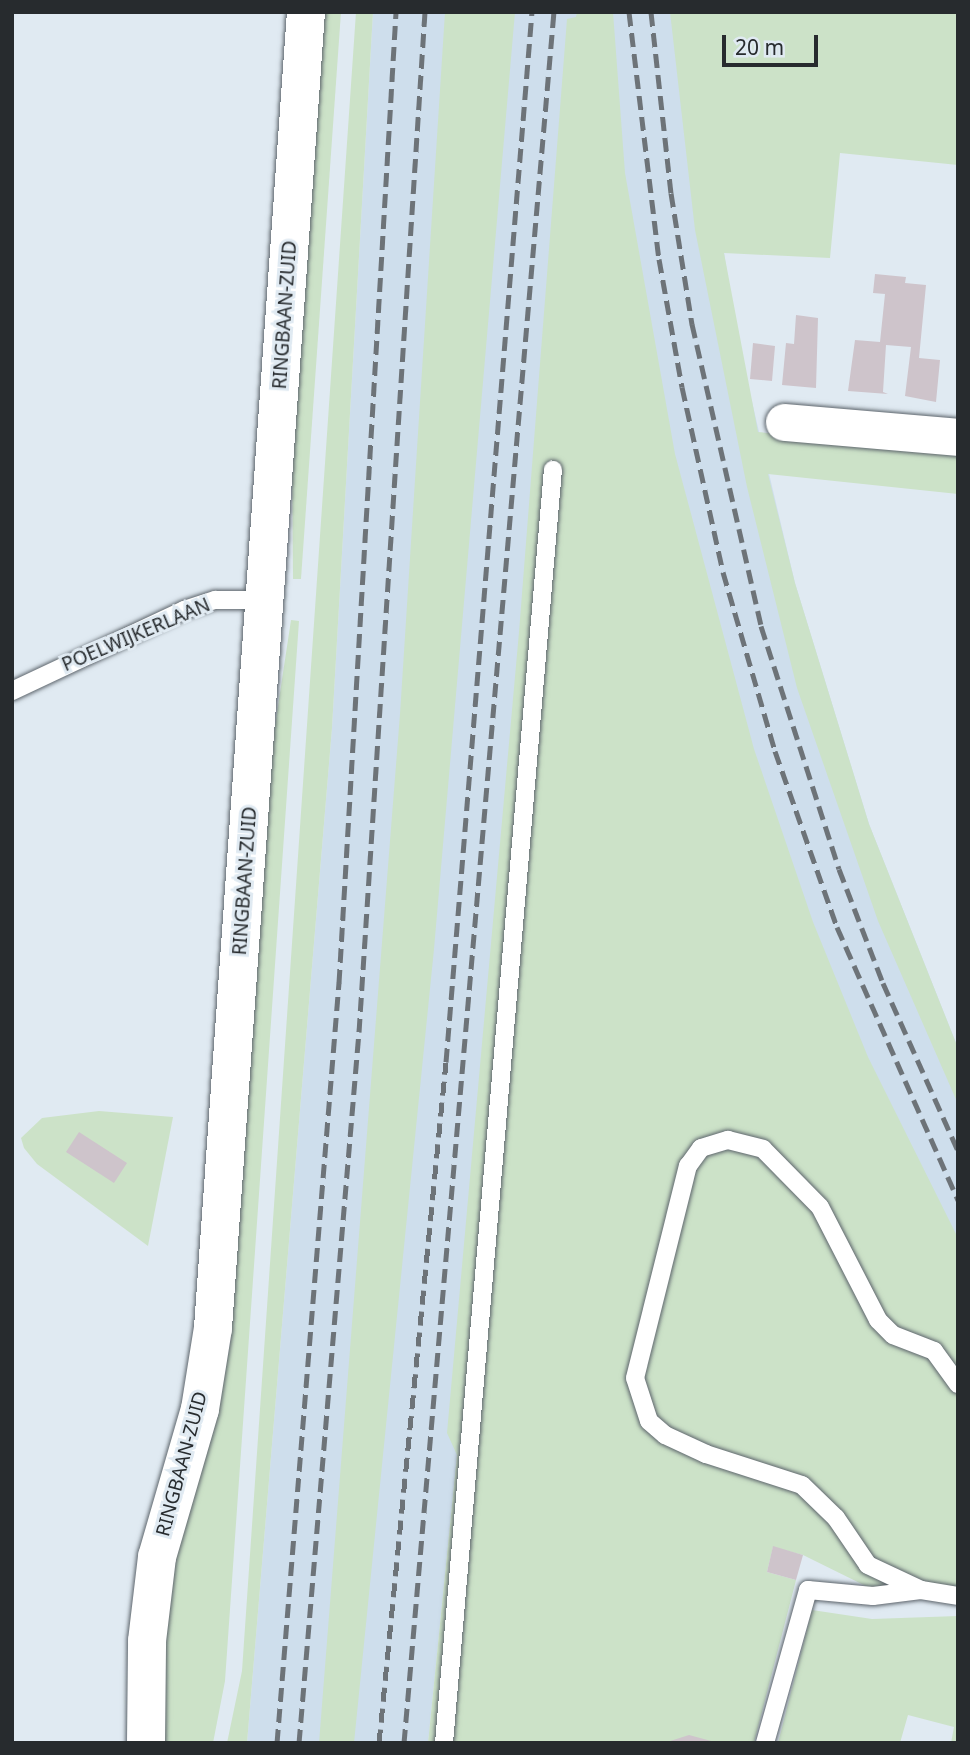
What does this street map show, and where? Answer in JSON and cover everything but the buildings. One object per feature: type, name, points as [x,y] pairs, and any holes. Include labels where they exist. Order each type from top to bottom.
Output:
[{"type":"street","name":"RINGBAAN-ZUID","points":[[146,1743],[147,1641],[157,1556],[200,1409],[213,1328],[306,12]]},
{"type":"street","points":[[784,422],[958,438]]},
{"type":"lane","points":[[444,1743],[553,470]]},
{"type":"lane","name":"POELWIJKERLAAN","points":[[12,691],[184,610],[215,600],[264,600]]},
{"type":"lane","points":[[958,1384],[934,1351],[893,1335],[878,1320],[820,1207],[763,1149],[728,1140],[701,1148],[688,1166],[635,1378],[649,1421],[706,1454],[802,1485],[836,1518],[868,1565],[921,1590],[958,1596]]},
{"type":"lane","points":[[765,1743],[808,1590],[873,1596],[921,1590]]},
{"type":"shaded area","points":[[373,12],[698,12],[717,207],[738,343],[795,583],[869,824],[958,1048],[958,1305],[457,1455],[428,1743],[247,1743],[332,728]]},
{"type":"green space","points":[[322,12],[341,12],[301,579],[293,579],[292,457]]},
{"type":"green space","points":[[356,12],[373,12],[332,728],[247,1743],[227,1743],[242,1671]]},
{"type":"green space","points":[[445,12],[515,12],[434,949],[354,1743],[319,1743],[400,714]]},
{"type":"green space","points":[[577,12],[613,12],[625,173],[675,454],[754,749],[813,922],[868,1057],[958,1238],[958,1596],[886,1596],[803,1555],[773,1547],[767,1572],[796,1580],[754,1743],[428,1743],[457,1455],[447,1433],[519,632],[567,19],[576,17]]},
{"type":"green space","points":[[670,12],[958,12],[958,165],[840,153],[830,258],[724,253],[758,432],[958,451],[958,494],[768,474],[795,583],[869,824],[958,1048],[958,1104],[878,921],[797,688],[747,487],[695,230]]},
{"type":"green space","points":[[291,620],[299,621],[225,1681],[213,1743],[163,1743],[164,1639],[178,1545],[215,1422],[230,1345],[273,739]]},
{"type":"green space","points":[[99,1111],[173,1117],[148,1246],[37,1164],[24,1148],[21,1138],[42,1118]]},
{"type":"green space","points":[[812,1610],[872,1619],[958,1616],[958,1743],[951,1743],[954,1727],[908,1715],[900,1743],[778,1743]]},
{"type":"railway","points":[[277,1743],[339,983],[396,12]]},
{"type":"railway","points":[[299,1743],[359,1032],[425,12]]},
{"type":"railway","points":[[379,1743],[446,1062],[532,12]]},
{"type":"railway","points":[[404,1743],[554,12]]},
{"type":"railway","points":[[629,12],[659,259],[682,387],[723,572],[775,751],[837,927],[958,1200]]},
{"type":"railway","points":[[651,12],[671,193],[692,324],[761,626],[839,869],[883,983],[958,1151]]}]
